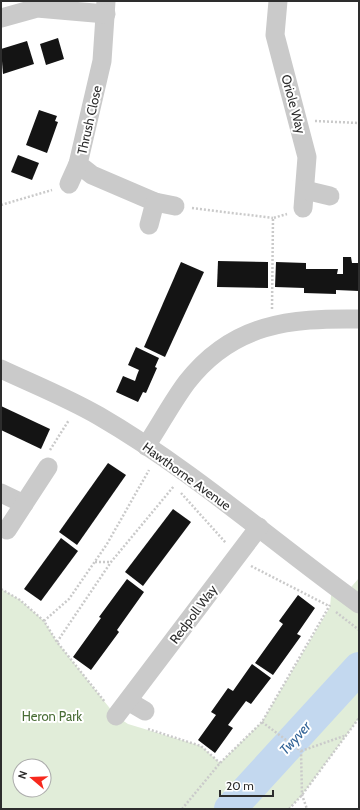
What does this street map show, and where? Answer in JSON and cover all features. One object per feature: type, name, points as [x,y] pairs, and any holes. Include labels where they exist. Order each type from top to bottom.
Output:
[{"type":"street","name":"Oriole Way","points":[[278,1],[275,34],[299,121],[307,157],[304,199]]},
{"type":"street","name":"Thrush Close","points":[[1,18],[37,8],[106,8],[102,61],[78,164],[92,175],[155,202],[175,206]]},
{"type":"street","points":[[69,184],[78,164]]},
{"type":"street","points":[[304,199],[330,196]]},
{"type":"street","points":[[149,225],[155,202]]},
{"type":"street","points":[[146,446],[187,382],[205,362],[230,342],[274,325],[292,321],[320,318],[359,319]]},
{"type":"street","name":"Hawthorne Avenue","points":[[1,369],[98,416],[146,446],[259,527],[359,604]]},
{"type":"street","points":[[7,530],[24,504],[48,460]]},
{"type":"street","points":[[1,493],[24,504]]},
{"type":"street","name":"Redpoll Way","points":[[116,716],[259,527]]},
{"type":"street","points":[[128,701],[144,719]]},
{"type":"path","points":[[299,121],[359,123]]},
{"type":"path","points":[[1,205],[69,184]]},
{"type":"path","points":[[175,206],[273,218],[304,199]]},
{"type":"path","points":[[273,218],[272,316],[274,325]]},
{"type":"path","points":[[48,460],[69,420],[76,424]]},
{"type":"path","points":[[143,465],[156,474]]},
{"type":"path","points":[[44,621],[69,599],[95,562],[150,470]]},
{"type":"path","points":[[168,482],[174,486],[244,562],[330,607],[359,630]]},
{"type":"path","points":[[57,642],[111,562],[174,486]]},
{"type":"path","points":[[95,562],[111,562]]},
{"type":"path","points":[[182,809],[220,763],[262,722],[330,607],[332,584]]},
{"type":"path","points":[[1,589],[20,600],[44,621],[57,642],[116,716]]},
{"type":"path","points":[[289,809],[302,795],[359,718]]},
{"type":"path","points":[[144,719],[201,746],[220,763]]},
{"type":"path","points":[[262,722],[301,751]]},
{"type":"path","points":[[301,751],[345,735]]},
{"type":"path","points":[[301,751],[302,795],[307,809]]},
{"type":"green space","name":"Heron Park","points":[[359,578],[359,718],[302,795],[289,809],[1,809],[1,589],[20,600],[44,621],[57,642],[116,716],[128,724],[201,746],[220,763],[262,722],[330,607],[332,584],[345,594]]},
{"type":"building","points":[[58,38],[64,59],[46,65],[40,44]]},
{"type":"building","points":[[27,41],[34,64],[3,74],[1,49]]},
{"type":"building","points":[[39,110],[57,116],[55,121],[58,122],[47,153],[26,145]]},
{"type":"building","points":[[18,155],[39,163],[32,180],[11,172]]},
{"type":"building","points":[[343,257],[351,257],[352,263],[359,263],[359,291],[336,290],[336,294],[304,293],[304,288],[275,287],[276,262],[306,263],[306,269],[338,269],[337,274],[343,274]]},
{"type":"building","points":[[218,261],[268,262],[268,288],[217,287]]},
{"type":"building","points":[[181,262],[204,272],[165,357],[144,347]]},
{"type":"building","points":[[136,347],[159,358],[155,367],[157,368],[146,393],[143,392],[138,402],[116,392],[123,376],[135,381],[139,370],[128,365]]},
{"type":"building","points":[[1,406],[50,429],[41,449],[1,430]]},
{"type":"building","points":[[108,463],[126,475],[77,545],[59,532]]},
{"type":"building","points":[[173,509],[191,522],[143,586],[125,572]]},
{"type":"building","points":[[61,538],[78,551],[41,601],[24,589]]},
{"type":"building","points":[[127,579],[144,592],[117,630],[119,632],[91,670],[73,657],[101,618],[99,617]]},
{"type":"building","points":[[298,595],[315,608],[297,634],[301,636],[273,675],[255,663],[283,624],[279,621]]},
{"type":"building","points":[[252,664],[271,678],[251,704],[246,701],[228,725],[233,728],[215,753],[198,740],[216,715],[211,712],[228,688],[233,691]]},
{"type":"waterway","name":"Twyver","points":[[230,809],[359,668]]}]
